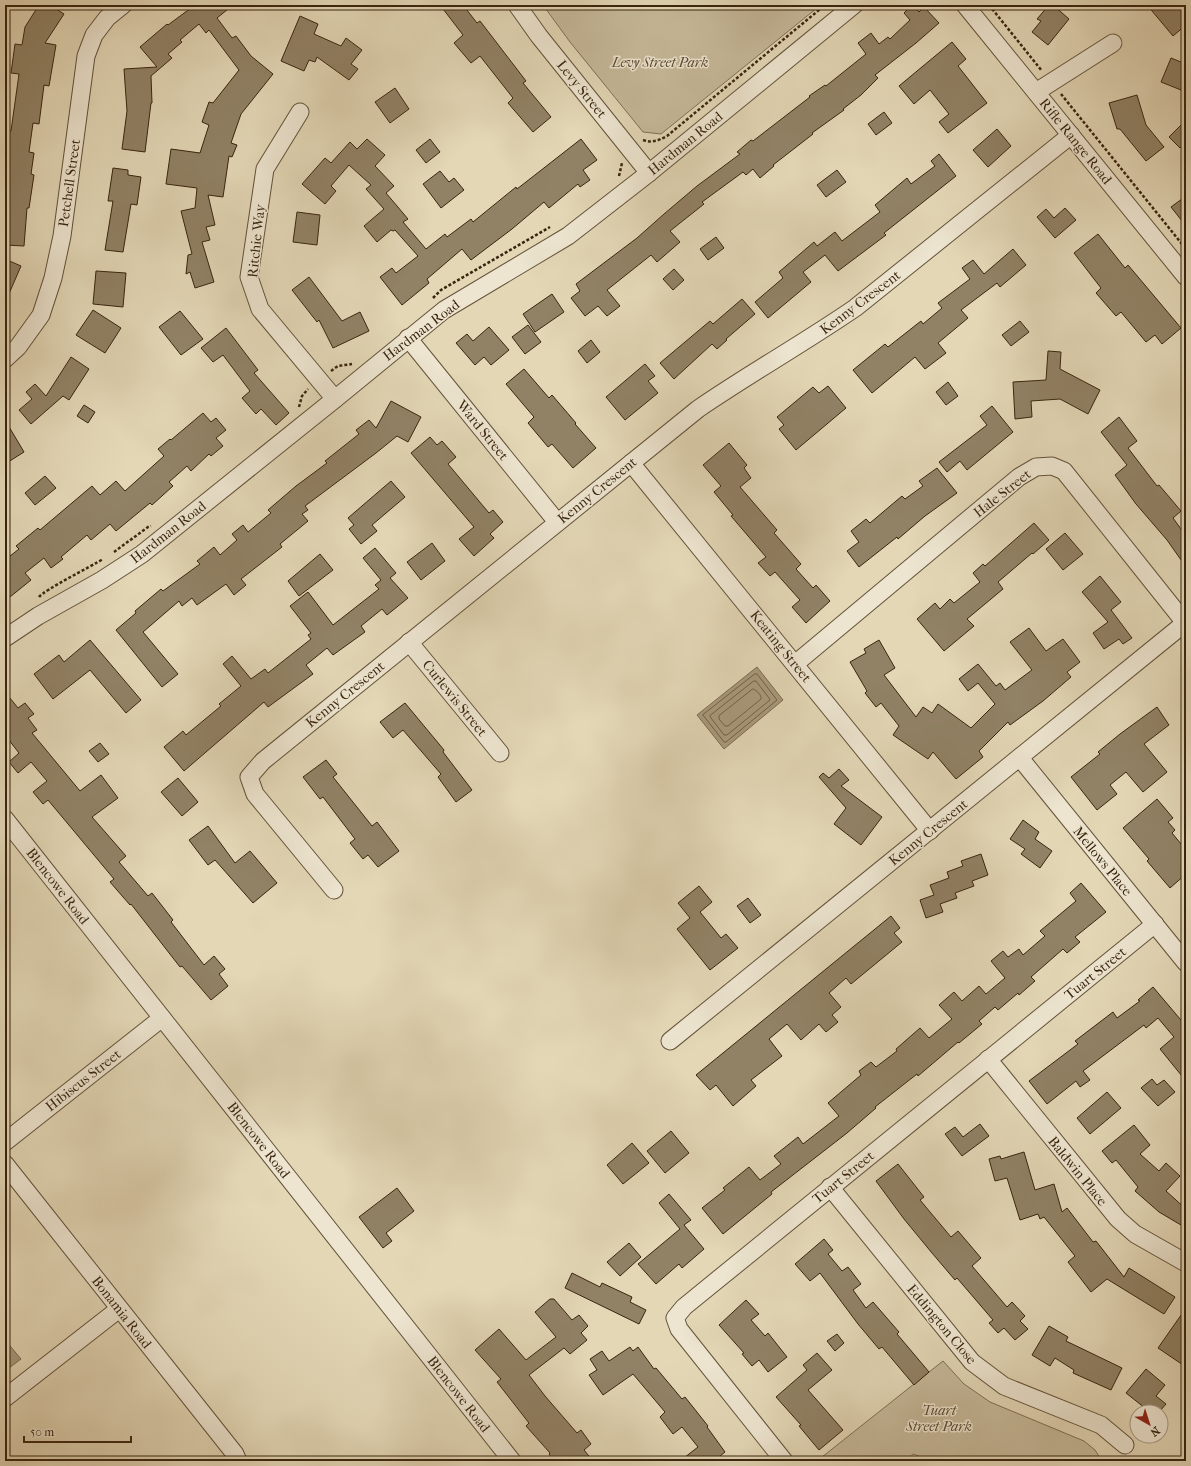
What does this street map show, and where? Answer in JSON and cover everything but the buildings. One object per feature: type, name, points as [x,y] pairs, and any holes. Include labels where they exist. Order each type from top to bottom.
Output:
[{"type":"street","name":"Petchell Street","points":[[5,359],[18,347],[40,315],[46,300],[53,278],[62,236],[86,56],[94,35],[106,18],[123,5]]},
{"type":"street","name":"Levy Street","points":[[517,5],[539,36],[649,173]]},
{"type":"street","name":"Hardman Road","points":[[5,638],[38,616],[102,580],[142,554],[444,310],[568,236],[649,173],[854,5]]},
{"type":"street","name":"Rifle Range Road","points":[[965,5],[1185,274]]},
{"type":"street","points":[[1036,92],[1113,43]]},
{"type":"street","name":"Ritchie Way","points":[[300,112],[264,169],[249,277],[260,309],[335,399]]},
{"type":"street","name":"Kenny Crescent","points":[[334,890],[255,794],[249,777],[262,761],[698,409],[821,332],[855,308],[1071,135]]},
{"type":"street","name":"Ward Street","points":[[408,338],[557,522]]},
{"type":"street","name":"Keating Street","points":[[631,463],[930,831]]},
{"type":"street","name":"Hale Street","points":[[795,664],[1019,477],[1036,467],[1052,466],[1064,471],[1186,623]]},
{"type":"street","name":"Kenny Crescent","points":[[670,1041],[1186,623]]},
{"type":"street","name":"Curlewis Street","points":[[409,642],[500,753]]},
{"type":"street","name":"Mellows Place","points":[[1020,758],[1186,963]]},
{"type":"street","name":"Blencowe Road","points":[[5,819],[512,1461]]},
{"type":"street","name":"Tuart Street","points":[[776,1458],[679,1329],[675,1318],[684,1307],[830,1187],[1155,924]]},
{"type":"street","name":"Hibiscus Street","points":[[5,1142],[162,1018]]},
{"type":"street","name":"Baldwin Place","points":[[988,1059],[1118,1220],[1135,1234],[1186,1263]]},
{"type":"street","name":"Bonamia Road","points":[[5,1164],[235,1454],[238,1461]]},
{"type":"street","name":"Eddington Close","points":[[830,1187],[972,1362],[1004,1386],[1101,1425],[1125,1445]]},
{"type":"street","points":[[5,1398],[119,1309]]},
{"type":"path","points":[[640,144],[643,140],[655,142],[667,136],[825,5]]},
{"type":"path","points":[[988,5],[1041,70]]},
{"type":"path","points":[[1061,95],[1186,249]]},
{"type":"path","points":[[296,414],[302,396],[310,387]]},
{"type":"path","points":[[113,553],[148,527],[155,525]]},
{"type":"path","points":[[38,600],[40,595],[108,556]]},
{"type":"green space","name":"Levy Street Park","points":[[543,5],[815,5],[817,8],[661,134],[643,132],[570,42]]},
{"type":"green space","name":"Tuart Street Park","points":[[943,1361],[964,1384],[990,1402],[1084,1441],[1095,1450],[1102,1461],[931,1461],[913,1454],[908,1461],[817,1461]]},
{"type":"water","points":[[757,667],[783,700],[724,749],[697,715]]},
{"type":"water","points":[[5,1340],[21,1359],[5,1371]]}]
